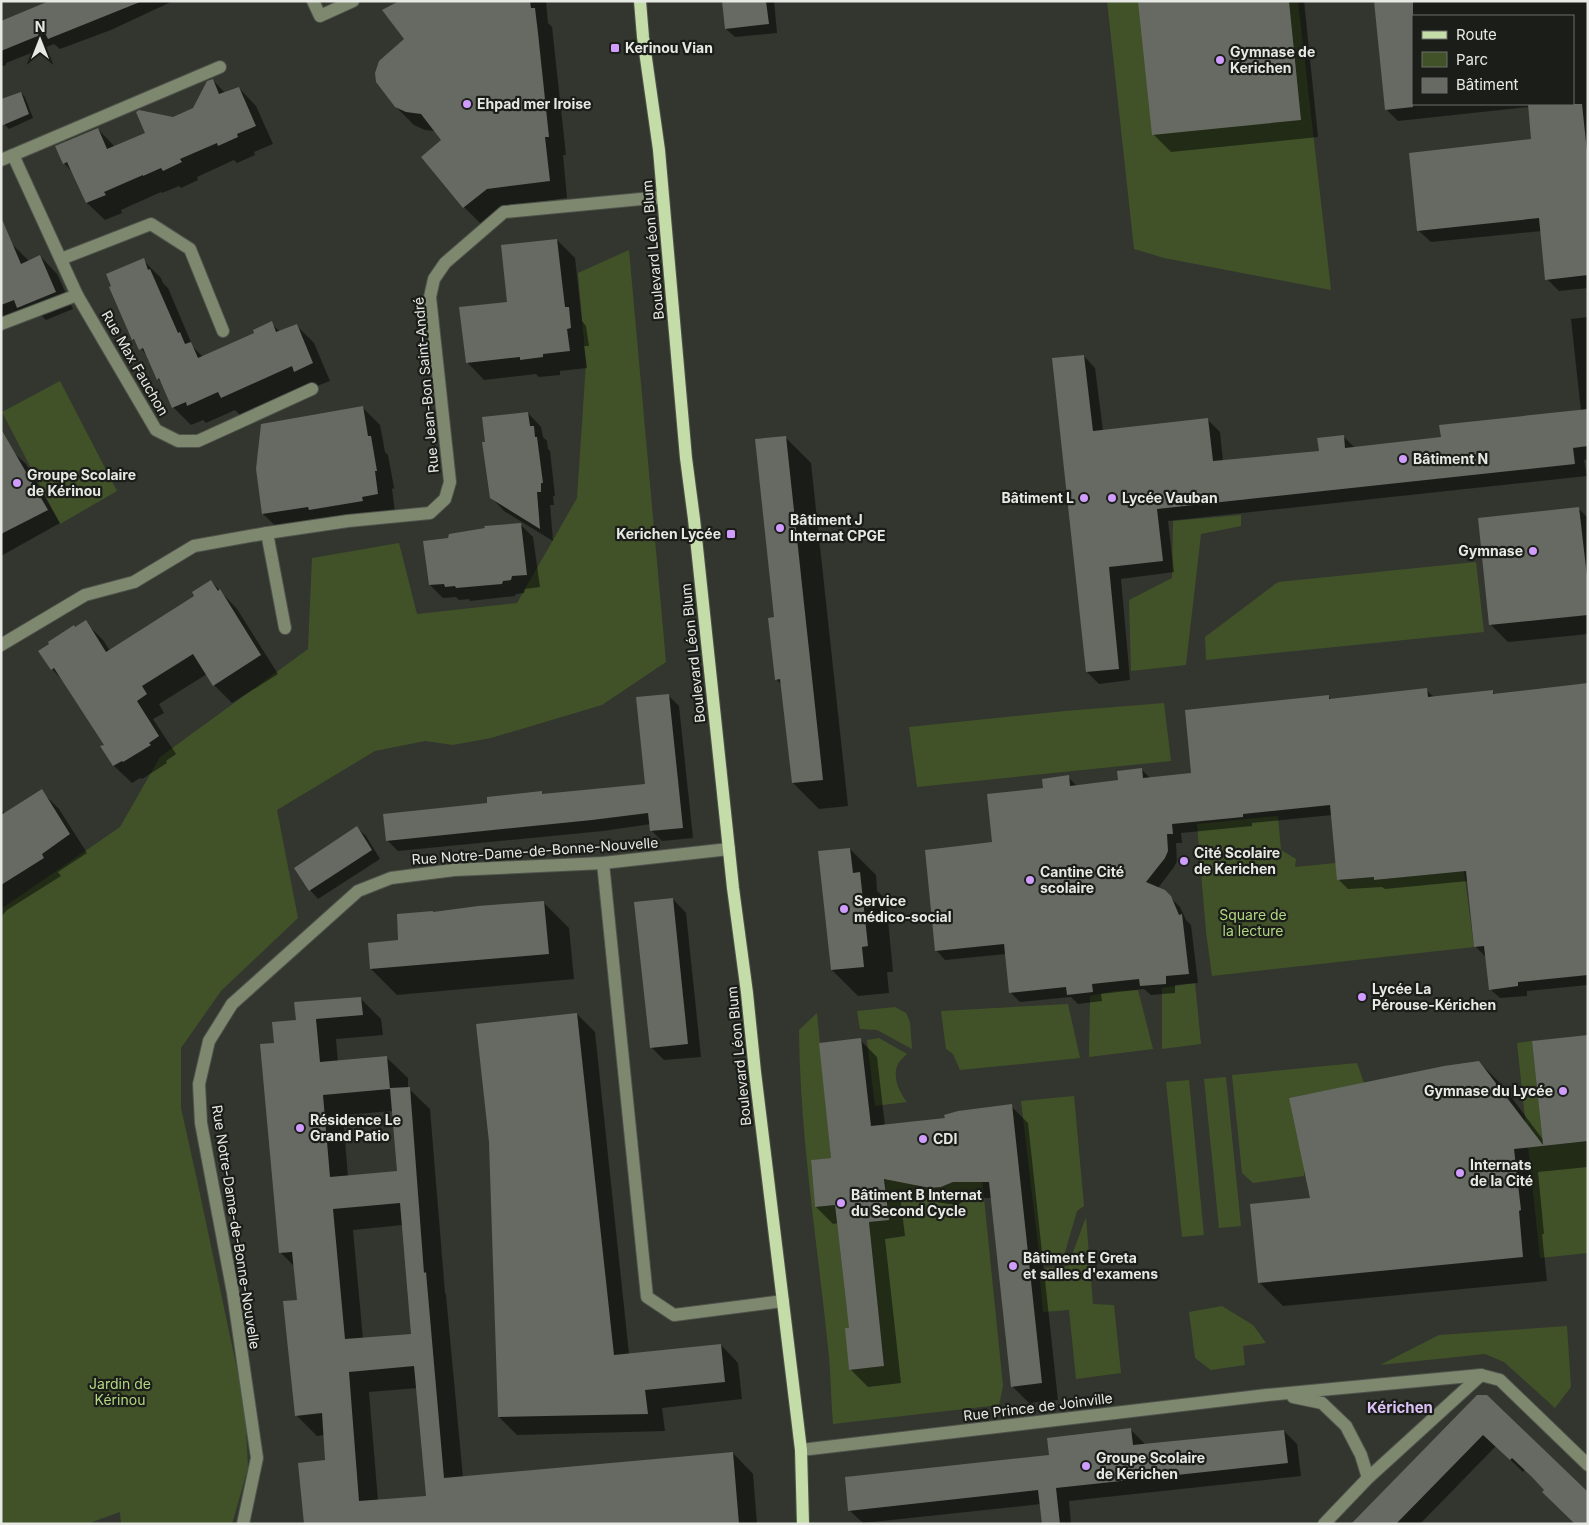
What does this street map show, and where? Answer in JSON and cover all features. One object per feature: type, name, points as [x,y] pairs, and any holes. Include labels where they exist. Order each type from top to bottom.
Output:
[{"type":"main road","name":"Boulevard Léon Blum","points":[[640,1],[643,37],[659,150],[686,458],[732,888],[747,993],[801,1450],[803,1524]]},
{"type":"street","points":[[313,1],[320,16],[353,1]]},
{"type":"street","name":"Rue Max Fauchon","points":[[220,67],[7,158],[78,295],[156,430],[178,441],[198,441],[312,389]]},
{"type":"street","name":"Rue Jean-Bon Saint-André","points":[[1,645],[85,595],[134,582],[194,546],[348,521],[430,513],[445,499],[450,482],[430,297],[434,279],[445,263],[504,212],[662,197]]},
{"type":"street","points":[[61,259],[150,224],[190,250],[223,331]]},
{"type":"street","points":[[1,324],[78,295]]},
{"type":"street","points":[[267,533],[284,628]]},
{"type":"street","name":"Rue Notre-Dame-de-Bonne-Nouvelle","points":[[243,1524],[257,1458],[233,1294],[201,1123],[199,1084],[209,1042],[232,1004],[358,891],[391,878],[454,870],[603,863],[729,849]]},
{"type":"street","points":[[603,863],[647,1297],[674,1315],[783,1301]]},
{"type":"street","points":[[1324,1524],[1368,1478],[1481,1375],[1500,1380],[1588,1465]]},
{"type":"street","name":"Rue Prince de Joinville","points":[[801,1450],[1279,1394],[1481,1375]]},
{"type":"street","name":"Rue Prince de Joinville","points":[[1279,1394],[1322,1402],[1346,1426],[1361,1455],[1368,1478]]},
{"type":"green space","points":[[1107,1],[1298,1],[1331,290],[1164,258],[1134,249]]},
{"type":"green space","name":"Jardin de Kérinou","points":[[629,250],[666,662],[602,705],[491,738],[453,745],[425,741],[375,751],[277,810],[298,918],[221,991],[181,1048],[181,1108],[245,1407],[248,1468],[232,1524],[121,1524],[120,1512],[87,1524],[1,1524],[1,909],[120,827],[160,757],[308,649],[312,558],[399,543],[417,614],[517,603],[577,498],[586,363],[578,273]]},
{"type":"green space","points":[[60,381],[117,491],[60,524],[2,412]]},
{"type":"green space","points":[[1241,515],[1241,526],[1201,534],[1186,665],[1131,671],[1129,600],[1172,578],[1173,521]]},
{"type":"green space","points":[[1476,562],[1484,632],[1206,660],[1205,637],[1278,582]]},
{"type":"green space","points":[[1164,703],[1171,761],[917,787],[909,727]]},
{"type":"green space","name":"Square de la lecture","points":[[1278,816],[1281,850],[1296,859],[1295,867],[1336,863],[1338,880],[1374,877],[1375,880],[1464,871],[1474,947],[1212,976],[1206,932],[1197,824]]},
{"type":"green space","points":[[1195,983],[1201,1044],[1162,1049],[1162,988]]},
{"type":"green space","points":[[1138,990],[1153,1049],[1089,1057],[1090,996],[1114,991]]},
{"type":"green space","points":[[1068,1004],[1080,1058],[960,1070],[953,1054],[946,1049],[941,1011]]},
{"type":"green space","points":[[895,1007],[906,1013],[910,1022],[912,1049],[877,1030],[860,1029],[857,1011]]},
{"type":"green space","points":[[817,1013],[831,1158],[811,1160],[815,1207],[835,1205],[847,1310],[854,1327],[846,1328],[849,1370],[884,1366],[869,1222],[889,1219],[883,1159],[915,1178],[916,1186],[936,1188],[943,1187],[955,1179],[979,1149],[1003,1386],[999,1405],[833,1424],[829,1356],[806,1152],[800,1071],[799,1030]]},
{"type":"green space","points":[[879,1038],[907,1054],[898,1064],[896,1079],[901,1094],[907,1102],[875,1106],[867,1040]]},
{"type":"green space","points":[[1532,1041],[1543,1146],[1588,1141],[1588,1253],[1540,1258],[1517,1043]]},
{"type":"green space","points":[[1357,1063],[1364,1083],[1289,1098],[1304,1167],[1304,1176],[1253,1183],[1242,1173],[1232,1075]]},
{"type":"green space","points":[[1226,1077],[1241,1226],[1219,1228],[1204,1079]]},
{"type":"green space","points":[[1189,1080],[1204,1235],[1182,1237],[1166,1082]]},
{"type":"green space","points":[[1074,1096],[1084,1206],[1077,1211],[1063,1259],[1040,1262],[1021,1101]]},
{"type":"green space","points":[[1086,1217],[1093,1304],[1114,1305],[1121,1373],[1076,1379],[1069,1310],[1043,1312],[1039,1269],[1068,1266]]},
{"type":"green space","points":[[1222,1306],[1253,1325],[1266,1343],[1243,1346],[1245,1365],[1211,1370],[1195,1358],[1189,1312]]},
{"type":"green space","points":[[1567,1326],[1571,1387],[1555,1408],[1504,1362],[1485,1354],[1380,1365],[1439,1335]]},
{"type":"building","points":[[49,1],[140,2],[48,39],[45,33],[1,51],[1,21]]},
{"type":"building","name":"Ehpad mer Iroise","points":[[399,1],[530,1],[531,8],[535,8],[538,33],[549,137],[545,137],[550,181],[487,189],[463,208],[421,157],[441,140],[421,114],[406,112],[395,107],[376,82],[375,73],[379,61],[404,39],[382,10]]},
{"type":"building","points":[[722,1],[766,1],[769,24],[725,29]]},
{"type":"building","name":"Gymnase de Kerichen","points":[[1138,1],[1289,1],[1301,120],[1152,135]]},
{"type":"building","points":[[1374,1],[1413,1],[1413,107],[1385,110]]},
{"type":"building","points":[[213,79],[219,94],[239,87],[256,126],[237,134],[238,137],[218,146],[217,143],[180,159],[182,162],[163,171],[161,168],[143,175],[104,192],[106,195],[86,203],[67,162],[63,164],[55,146],[98,128],[107,149],[145,133],[136,112],[139,110],[173,117],[193,108],[207,81]]},
{"type":"building","points":[[21,92],[29,114],[1,126],[1,99]]},
{"type":"building","points":[[1582,104],[1588,161],[1588,275],[1545,280],[1539,218],[1417,231],[1409,153],[1531,139],[1528,105]]},
{"type":"building","points":[[1,217],[21,264],[40,255],[56,292],[17,308],[14,300],[1,305]]},
{"type":"building","points":[[557,239],[565,307],[569,307],[571,328],[567,329],[570,351],[543,354],[543,357],[520,360],[520,357],[466,363],[459,307],[507,302],[501,245]]},
{"type":"building","points":[[144,258],[178,333],[180,332],[185,344],[191,342],[198,358],[254,333],[253,330],[272,321],[276,332],[297,324],[313,363],[294,372],[292,366],[221,398],[218,392],[187,406],[186,402],[172,408],[143,348],[139,350],[134,339],[132,340],[109,287],[111,286],[106,274]]},
{"type":"building","name":"Lycée Vauban","points":[[1084,355],[1093,431],[1208,418],[1213,461],[1319,451],[1317,438],[1344,435],[1345,448],[1441,437],[1439,425],[1588,409],[1588,446],[1573,448],[1575,464],[1157,509],[1163,561],[1109,567],[1119,669],[1086,672],[1052,358]]},
{"type":"building","points":[[363,406],[368,436],[371,436],[377,471],[375,471],[378,494],[362,497],[363,501],[309,510],[308,507],[262,514],[256,469],[261,424]]},
{"type":"building","points":[[528,412],[530,426],[534,426],[535,437],[537,437],[543,483],[541,483],[541,492],[537,492],[540,529],[490,498],[482,442],[485,442],[482,417]]},
{"type":"building","name":"Groupe Scolaire de Kérinou","points":[[1,429],[48,510],[1,534]]},
{"type":"building","name":"Bâtiment J Internat CPGE","points":[[786,436],[823,780],[792,783],[780,679],[775,680],[768,618],[774,617],[755,439]]},
{"type":"building","name":"Gymnase","points":[[1579,507],[1588,585],[1588,615],[1489,625],[1478,518]]},
{"type":"building","points":[[521,523],[527,575],[512,576],[511,580],[503,581],[502,584],[456,588],[455,586],[445,587],[444,584],[429,585],[423,541],[448,538],[449,534],[485,528],[484,526]]},
{"type":"building","points":[[211,580],[218,591],[220,589],[261,655],[213,686],[193,654],[142,686],[147,694],[137,701],[159,736],[149,743],[151,745],[113,766],[100,746],[104,745],[54,668],[51,670],[38,651],[74,625],[75,627],[86,620],[106,652],[194,596],[192,592]]},
{"type":"building","points":[[1588,683],[1588,975],[1518,982],[1518,986],[1489,990],[1484,946],[1474,947],[1466,871],[1374,880],[1374,877],[1337,880],[1330,805],[1243,814],[1243,817],[1172,824],[1173,834],[1167,834],[1168,851],[1165,858],[1146,882],[1165,890],[1171,896],[1179,915],[1182,914],[1189,974],[1166,976],[1166,984],[1140,986],[1139,979],[1092,984],[1093,992],[1067,995],[1066,987],[1009,993],[1004,944],[935,951],[925,850],[992,842],[987,794],[1043,788],[1042,779],[1069,775],[1070,786],[1118,780],[1117,771],[1142,768],[1143,778],[1191,773],[1185,710],[1329,695],[1329,699],[1427,688],[1428,697],[1493,690],[1493,694]]},
{"type":"building","points":[[669,694],[683,828],[650,831],[648,813],[386,841],[383,814],[487,803],[487,797],[542,791],[542,794],[645,784],[636,697]]},
{"type":"building","points":[[42,789],[70,834],[42,854],[44,858],[1,885],[1,815]]},
{"type":"building","points":[[357,826],[372,850],[309,891],[294,868]]},
{"type":"building","name":"Service médico-social","points":[[850,848],[853,873],[860,872],[868,946],[862,947],[864,967],[831,970],[818,851]]},
{"type":"building","points":[[673,898],[688,1044],[650,1048],[634,902]]},
{"type":"building","points":[[544,901],[549,954],[370,969],[368,943],[398,940],[397,914]]},
{"type":"building","points":[[361,997],[363,1015],[316,1019],[320,1062],[387,1056],[390,1089],[323,1095],[330,1177],[397,1171],[390,1088],[410,1087],[424,1273],[426,1272],[444,1478],[733,1452],[739,1524],[304,1524],[298,1463],[325,1460],[322,1413],[295,1416],[283,1301],[297,1300],[292,1252],[279,1253],[260,1044],[274,1043],[272,1022],[296,1020],[294,1002]],"holes":[[[400,1203],[411,1334],[345,1339],[333,1209]],[[414,1366],[426,1496],[359,1501],[349,1372]]]},
{"type":"building","points":[[577,1013],[614,1355],[721,1344],[725,1382],[645,1390],[648,1414],[498,1417],[489,1142],[476,1024]]},
{"type":"building","name":"Internats de la Cité","points":[[1588,1035],[1588,1141],[1514,1149],[1521,1210],[1519,1211],[1523,1257],[1258,1283],[1250,1204],[1310,1198],[1289,1098],[1444,1066],[1479,1061],[1543,1145],[1532,1041]]},
{"type":"building","points":[[861,1038],[871,1126],[945,1118],[944,1115],[958,1111],[1012,1104],[1042,1383],[1011,1387],[989,1182],[953,1182],[941,1187],[930,1188],[884,1179],[889,1220],[869,1222],[884,1366],[849,1370],[845,1328],[849,1328],[835,1205],[815,1207],[811,1160],[831,1158],[819,1043]]},
{"type":"building","points":[[1477,1395],[1487,1395],[1588,1492],[1588,1524],[1575,1524],[1542,1492],[1544,1490],[1532,1477],[1483,1435],[1396,1524],[1351,1524]]},
{"type":"building","points":[[1131,1428],[1133,1445],[1284,1430],[1288,1463],[1056,1488],[1060,1524],[1042,1524],[1038,1490],[848,1511],[845,1477],[1049,1455],[1047,1438]]},
{"type":"place","name":"Kerinou Vian","points":[[615,48]]},
{"type":"place","name":"Gymnase de Kerichen","points":[[1220,60]]},
{"type":"place","name":"Ehpad mer Iroise","points":[[467,104]]},
{"type":"place","name":"Bâtiment N","points":[[1403,459]]},
{"type":"place","name":"Groupe Scolaire de Kérinou","points":[[17,483]]},
{"type":"place","name":"Bâtiment L","points":[[1084,498]]},
{"type":"place","name":"Lycée Vauban","points":[[1112,498]]},
{"type":"place","name":"Bâtiment J Internat CPGE","points":[[780,528]]},
{"type":"place","name":"Kerichen Lycée","points":[[731,534]]},
{"type":"place","name":"Gymnase","points":[[1533,551]]},
{"type":"place","name":"Cité Scolaire de Kerichen","points":[[1184,861]]},
{"type":"place","name":"Cantine Cité scolaire","points":[[1030,880]]},
{"type":"place","name":"Service médico-social","points":[[844,909]]},
{"type":"place","name":"Lycée La Pérouse-Kérichen","points":[[1362,997]]},
{"type":"place","name":"Gymnase du Lycée","points":[[1563,1091]]},
{"type":"place","name":"Résidence Le Grand Patio","points":[[300,1128]]},
{"type":"place","name":"CDI","points":[[923,1139]]},
{"type":"place","name":"Internats de la Cité","points":[[1460,1173]]},
{"type":"place","name":"Bâtiment B Internat du Second Cycle","points":[[841,1203]]},
{"type":"place","name":"Bâtiment E Greta et salles d'examens","points":[[1013,1266]]},
{"type":"place","name":"Groupe Scolaire de Kerichen","points":[[1086,1466]]},
{"type":"district","name":"Kérichen","points":[[1400,1408]]}]
